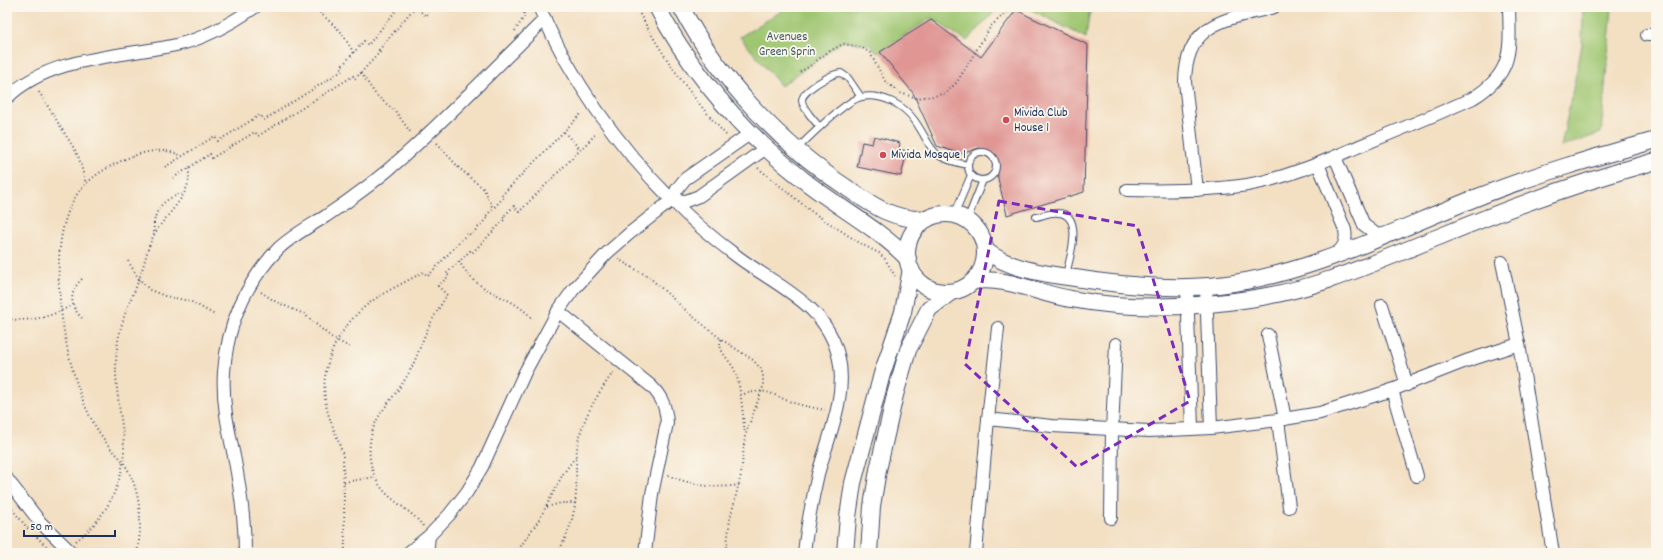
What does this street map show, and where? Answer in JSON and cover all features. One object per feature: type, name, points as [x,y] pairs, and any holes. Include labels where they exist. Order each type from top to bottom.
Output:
[{"type":"street","points":[[7,98],[37,77],[67,65],[177,45],[210,33],[255,7]]},
{"type":"street","points":[[539,7],[569,65],[601,116],[647,174],[672,200],[737,257],[760,274],[795,295],[811,308],[824,323],[833,340],[839,359],[841,378],[840,398],[817,477],[804,553]]},
{"type":"street","points":[[657,7],[683,52],[705,83],[730,112],[766,148],[827,198],[883,235],[909,264],[918,280],[927,287],[938,292],[951,292],[963,289],[974,282],[981,272],[985,262],[985,250],[980,233],[961,218],[945,214],[927,219],[905,219],[884,211],[838,182],[796,149],[770,124],[736,87],[701,40],[680,7]]},
{"type":"street","points":[[1197,190],[1185,82],[1185,68],[1190,51],[1196,39],[1216,24],[1274,7]]},
{"type":"street","points":[[1127,190],[1197,190],[1248,185],[1318,164],[1468,101],[1488,88],[1500,74],[1509,53],[1510,46],[1509,7]]},
{"type":"street","points":[[245,553],[239,485],[225,414],[224,372],[227,345],[234,318],[246,292],[261,268],[280,248],[302,230],[352,197],[403,157],[545,19]]},
{"type":"street","points":[[408,553],[429,536],[449,515],[467,492],[482,467],[516,391],[558,311],[577,286],[607,253],[672,200],[677,189],[686,179],[751,133]]},
{"type":"street","points":[[985,250],[1008,264],[1066,277],[1106,283],[1187,286],[1219,285],[1266,276],[1330,257],[1535,176],[1571,164],[1656,140]]},
{"type":"street","points":[[672,200],[686,201],[699,196],[766,148]]},
{"type":"street","points":[[1335,157],[1364,225],[1376,234],[1386,236],[1391,234]]},
{"type":"street","points":[[974,282],[995,281],[1070,299],[1096,303],[1188,306],[1284,293],[1342,276],[1540,197],[1617,171],[1656,161]]},
{"type":"street","points":[[1318,164],[1346,235],[1344,246],[1335,255],[1330,257]]},
{"type":"street","points":[[845,553],[853,483],[882,374],[903,312],[909,264],[908,249],[914,232],[927,219]]},
{"type":"street","points":[[1502,262],[1519,344],[1553,553]]},
{"type":"street","points":[[1206,285],[1211,428]]},
{"type":"street","points":[[1187,286],[1192,430]]},
{"type":"street","points":[[868,553],[872,506],[878,470],[908,350],[929,309],[951,292]]},
{"type":"street","points":[[1382,305],[1406,385]]},
{"type":"street","points":[[558,311],[651,386],[664,403],[667,413],[667,423],[656,470],[645,553]]},
{"type":"street","points":[[976,553],[998,328]]},
{"type":"street","points":[[1268,335],[1282,420],[1289,507]]},
{"type":"street","points":[[1111,518],[1112,430],[1116,344]]},
{"type":"street","points":[[988,419],[1052,426],[1112,430],[1171,431],[1282,420],[1320,413],[1392,390],[1466,361],[1519,344]]},
{"type":"street","points":[[1392,390],[1417,476]]},
{"type":"street","points":[[7,479],[40,522],[68,550]]},
{"type":"street","points":[[428,553],[429,536]]},
{"type":"lane","points":[[820,127],[803,105],[802,100],[804,95],[829,75],[841,73],[848,78],[862,97]]},
{"type":"lane","points":[[796,149],[842,109],[862,97],[886,99],[904,108],[920,129],[931,149],[941,158],[968,165]]},
{"type":"lane","points":[[979,153],[990,155],[994,159],[995,170],[988,179],[982,180],[974,178],[971,175],[968,170],[968,165],[973,155],[979,153]]},
{"type":"lane","points":[[961,218],[971,175]]},
{"type":"lane","points":[[961,218],[982,180]]},
{"type":"lane","points":[[1036,217],[1058,213],[1066,216],[1073,224],[1074,234],[1066,277]]},
{"type":"path","points":[[314,7],[341,32],[354,53]]},
{"type":"path","points":[[165,167],[215,136],[218,141],[260,115],[264,120],[343,70],[340,67],[364,41],[368,44],[399,7]]},
{"type":"path","points":[[173,178],[210,154],[212,158],[255,132],[258,136],[353,76],[355,79],[362,73],[415,7],[426,16],[434,7]]},
{"type":"path","points":[[800,72],[828,52],[843,44],[862,47],[870,53],[885,81],[900,93],[917,98],[946,93],[957,82],[992,26],[1012,7]]},
{"type":"path","points":[[7,62],[10,74]]},
{"type":"path","points":[[362,73],[376,95],[396,112],[411,133]]},
{"type":"path","points":[[39,92],[75,150],[79,158],[86,184]]},
{"type":"path","points":[[345,553],[344,469],[340,444],[330,420],[324,385],[327,368],[337,340],[354,317],[376,298],[423,272],[428,276],[468,234],[471,235],[504,197],[502,195],[582,114]]},
{"type":"path","points":[[564,132],[580,150]]},
{"type":"path","points":[[429,536],[425,527],[418,518],[385,494],[375,477],[370,455],[372,433],[375,422],[399,389],[414,363],[432,321],[447,295],[438,286],[449,276],[446,274],[470,250],[472,253],[505,219],[504,217],[514,206],[519,212],[595,135]]},
{"type":"path","points":[[437,143],[458,168],[484,190],[493,209]]},
{"type":"path","points":[[137,553],[140,522],[134,485],[123,462],[107,444],[94,425],[80,394],[69,356],[62,311],[59,262],[63,232],[71,205],[86,184],[95,175],[140,154],[160,150],[175,152],[182,156]]},
{"type":"path","points":[[68,550],[88,531],[106,509],[117,486],[123,462],[124,442],[116,373],[117,346],[126,309],[139,279],[147,251],[155,233],[172,212],[190,179],[188,168]]},
{"type":"path","points":[[155,233],[155,218],[162,204],[175,196],[182,194]]},
{"type":"path","points":[[607,253],[649,277],[686,311],[758,364],[763,375],[761,391],[745,436],[739,485],[730,518],[726,553]]},
{"type":"path","points":[[128,260],[144,285],[158,294],[190,301],[215,315]]},
{"type":"path","points":[[459,261],[467,274],[477,284],[489,292],[508,299],[518,305],[532,318]]},
{"type":"path","points":[[82,279],[73,290],[72,305],[82,318]]},
{"type":"path","points":[[261,292],[282,305],[304,314],[337,340],[351,348]]},
{"type":"path","points":[[7,319],[35,320],[62,311],[72,305]]},
{"type":"path","points":[[721,338],[720,342],[722,351],[736,374],[745,436]]},
{"type":"path","points":[[558,553],[570,526],[576,503],[576,456],[580,431],[590,408],[620,362]]},
{"type":"path","points":[[740,396],[761,391],[774,393],[794,403],[836,412]]},
{"type":"path","points":[[516,553],[546,507],[563,474],[576,456]]},
{"type":"path","points":[[656,470],[700,486],[716,487],[739,485]]},
{"type":"path","points":[[344,482],[375,477]]},
{"type":"path","points":[[546,507],[561,503],[576,503]]},
{"type":"highlighted area","points":[[999,201],[1137,226],[1190,401],[1077,467],[965,364]]},
{"type":"green space","name":"Avenues Green Sprin","points":[[788,7],[999,7],[967,41],[931,18],[877,53],[870,45],[843,41],[781,86],[740,37]]},
{"type":"green space","points":[[1026,7],[1093,7],[1089,15],[1086,38]]},
{"type":"green space","points":[[1583,7],[1612,7],[1601,133],[1561,147],[1582,45]]},
{"type":"building","name":"Mivida Club House 1","points":[[1016,10],[1088,45],[1084,192],[1007,215],[998,179],[997,155],[979,148],[961,154],[937,146],[913,93],[880,52],[931,20],[981,57]]},
{"type":"building","name":"Mivida Mosque 1","points":[[874,136],[900,143],[899,149],[907,151],[901,176],[857,167],[862,142],[872,144]]},
{"type":"place","name":"Mivida Club House 1","points":[[1006,120]]},
{"type":"place","name":"Mivida Mosque 1","points":[[883,155]]}]
